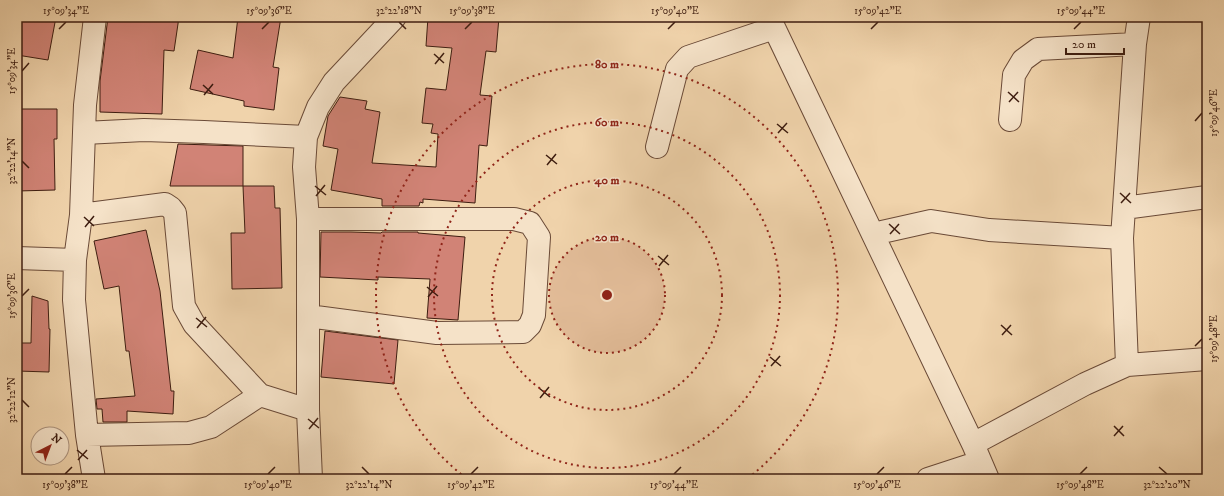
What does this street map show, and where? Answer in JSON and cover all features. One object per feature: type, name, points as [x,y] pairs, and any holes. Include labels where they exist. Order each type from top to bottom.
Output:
[{"type":"street","points":[[94,17],[85,105],[81,215],[75,260],[74,300],[87,435],[94,479]]},
{"type":"street","points":[[312,479],[308,410],[308,219],[304,167],[306,137],[318,107],[334,82],[395,17]]},
{"type":"street","points":[[1127,365],[1122,238],[1135,44],[1139,17]]},
{"type":"street","points":[[657,147],[677,69],[688,57],[772,22],[980,462]]},
{"type":"street","points":[[1010,120],[1014,75],[1023,60],[1038,49],[1135,44]]},
{"type":"street","points":[[84,133],[144,130],[306,137]]},
{"type":"street","points":[[1124,208],[1207,197]]},
{"type":"street","points":[[81,215],[165,204],[171,208],[175,213],[184,306],[194,324],[260,395],[308,410]]},
{"type":"street","points":[[308,219],[514,220],[530,223],[539,237],[534,315],[530,325],[523,332],[437,334],[308,316]]},
{"type":"street","points":[[873,234],[931,222],[989,230],[1122,238]]},
{"type":"street","points":[[17,258],[75,260]]},
{"type":"street","points":[[928,479],[980,462],[1085,384],[1127,365],[1207,359]]},
{"type":"street","points":[[87,435],[189,433],[211,428],[260,395]]},
{"type":"building","points":[[21,17],[56,17],[48,60],[17,55],[17,38]]},
{"type":"building","points":[[108,17],[179,17],[174,51],[164,50],[162,114],[100,112],[100,81]]},
{"type":"building","points":[[238,17],[281,17],[273,67],[279,68],[274,110],[244,106],[244,101],[190,89],[198,50],[233,58]]},
{"type":"building","points":[[428,17],[499,17],[496,52],[486,51],[480,95],[492,96],[487,146],[479,145],[475,203],[423,199],[423,203],[420,202],[419,206],[382,206],[382,199],[331,190],[338,149],[323,146],[328,116],[340,97],[367,101],[365,109],[380,112],[372,163],[436,167],[438,134],[431,133],[433,124],[422,123],[426,88],[446,90],[452,48],[426,46]]},
{"type":"building","points":[[17,109],[57,109],[57,139],[54,139],[55,190],[17,191]]},
{"type":"building","points":[[178,144],[243,146],[243,186],[170,186]]},
{"type":"building","points":[[243,186],[274,186],[275,208],[280,208],[282,288],[232,289],[231,233],[245,233]]},
{"type":"building","points":[[146,230],[160,291],[171,391],[174,391],[173,414],[127,411],[127,422],[103,422],[102,409],[97,409],[96,399],[135,396],[129,351],[126,351],[119,286],[104,289],[94,241]]},
{"type":"building","points":[[321,232],[418,232],[465,237],[458,320],[427,318],[430,279],[378,277],[378,280],[320,277]]},
{"type":"building","points":[[32,296],[48,301],[50,329],[49,372],[17,371],[18,343],[31,343]]},
{"type":"building","points":[[325,331],[398,340],[394,384],[321,377]]}]
